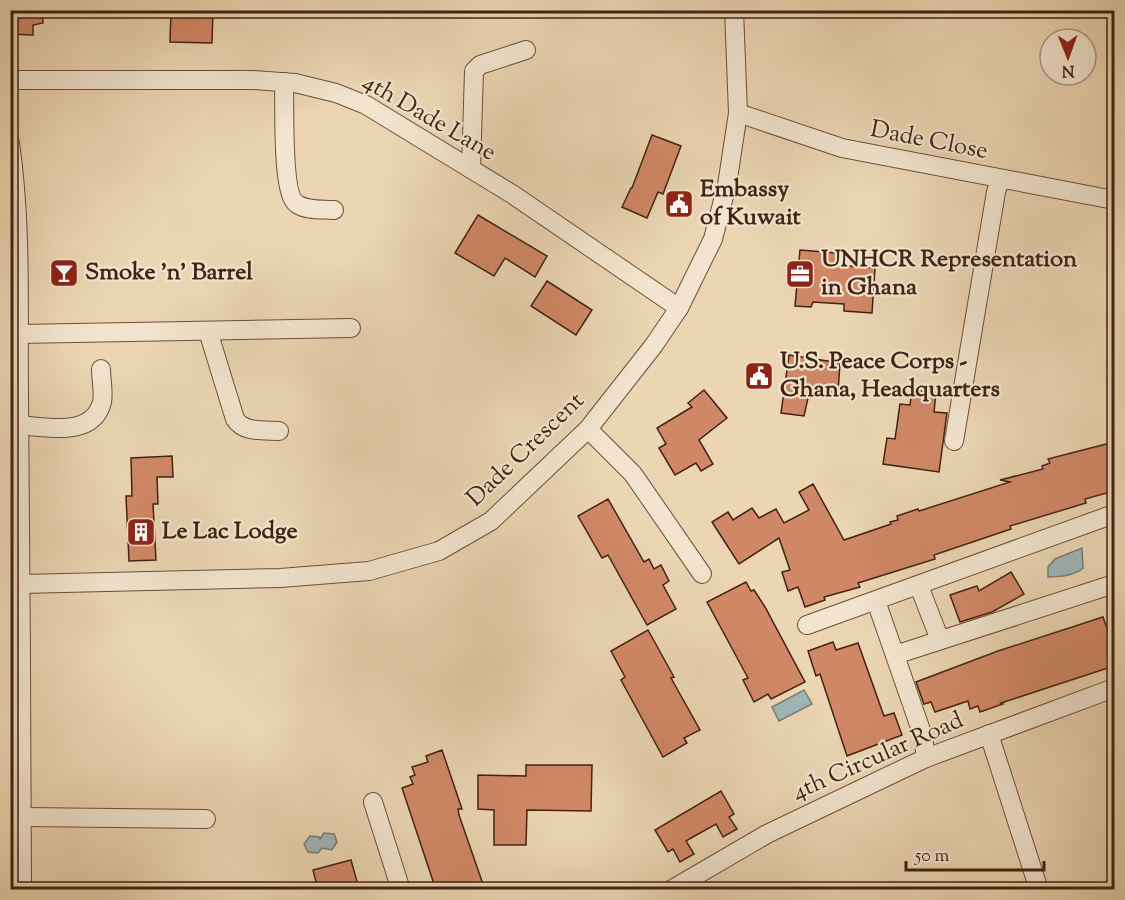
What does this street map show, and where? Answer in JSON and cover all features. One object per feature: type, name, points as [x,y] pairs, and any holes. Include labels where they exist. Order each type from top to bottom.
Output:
[{"type":"street","name":"Dade Crescent","points":[[21,584],[280,578],[369,571],[439,551],[490,521],[588,429],[654,345],[679,308],[713,239],[728,185],[738,113],[734,10]]},
{"type":"street","points":[[471,169],[474,71],[480,65],[526,50]]},
{"type":"street","name":"4th Dade Lane","points":[[10,80],[242,80],[295,83],[336,93],[366,105],[512,194],[679,308]]},
{"type":"street","points":[[284,82],[285,164],[291,199],[298,205],[311,209],[334,210]]},
{"type":"street","name":"Dade Close","points":[[738,113],[842,148],[1114,200]]},
{"type":"street","points":[[10,143],[18,209],[15,327],[21,584],[16,617],[16,702],[22,890]]},
{"type":"street","points":[[954,441],[996,192],[1000,180]]},
{"type":"street","points":[[15,327],[208,331],[351,328]]},
{"type":"street","points":[[208,331],[235,419],[239,425],[245,429],[279,431]]},
{"type":"street","points":[[16,436],[70,429],[93,419],[102,402],[101,369]]},
{"type":"street","points":[[588,429],[633,474],[702,574]]},
{"type":"street","points":[[807,625],[1114,513]]},
{"type":"street","points":[[895,655],[1114,584]]},
{"type":"street","points":[[919,586],[940,640]]},
{"type":"street","points":[[876,601],[923,736],[926,758]]},
{"type":"street","name":"4th Circular Road","points":[[671,890],[767,834],[926,758],[1114,688]]},
{"type":"street","points":[[989,734],[1039,890]]},
{"type":"street","points":[[372,802],[401,890]]},
{"type":"street","points":[[21,817],[206,819]]},
{"type":"water","points":[[1082,548],[1083,568],[1071,574],[1048,577],[1048,567],[1055,559]]},
{"type":"water","points":[[804,690],[812,704],[779,721],[772,707]]},
{"type":"water","points":[[324,833],[334,834],[337,842],[332,850],[322,848],[318,853],[308,852],[304,844],[310,836],[320,839]]},
{"type":"building","points":[[10,10],[42,10],[43,23],[33,25],[33,35],[10,34]]},
{"type":"building","points":[[171,10],[213,10],[212,43],[170,42]]},
{"type":"building","points":[[652,135],[681,146],[663,194],[658,192],[647,218],[622,207],[632,188]]},
{"type":"building","points":[[478,215],[547,256],[535,277],[505,258],[494,276],[455,253]]},
{"type":"building","points":[[800,250],[836,253],[836,265],[875,268],[872,313],[844,311],[844,304],[813,302],[811,307],[795,306]]},
{"type":"building","points":[[547,281],[592,310],[576,335],[531,306]]},
{"type":"building","points":[[789,355],[840,363],[838,393],[810,389],[804,416],[781,413]]},
{"type":"building","points":[[704,390],[727,418],[699,440],[713,464],[701,471],[696,463],[675,475],[659,448],[666,444],[657,428],[692,407],[688,403]]},
{"type":"building","points":[[912,390],[936,393],[934,412],[947,413],[939,472],[883,464],[887,438],[895,439],[900,404],[910,405]]},
{"type":"building","points":[[1114,442],[1114,491],[1085,499],[1086,503],[1010,526],[1011,529],[934,555],[935,559],[858,583],[860,587],[824,597],[825,600],[805,607],[798,587],[788,591],[782,572],[790,570],[779,538],[739,564],[712,522],[728,512],[733,520],[752,508],[759,518],[776,509],[784,523],[809,510],[799,492],[813,484],[844,540],[891,524],[890,522],[898,520],[897,516],[1010,482],[1000,480],[1043,469],[1042,466],[1050,463],[1048,459]]},
{"type":"building","name":"Le Lac Lodge","points":[[172,456],[173,477],[157,477],[158,504],[153,504],[156,560],[129,561],[126,496],[132,496],[131,458]]},
{"type":"building","points":[[608,499],[644,562],[649,559],[654,569],[661,565],[669,581],[663,585],[676,609],[647,625],[608,555],[602,558],[578,516]]},
{"type":"building","points":[[1011,572],[1024,594],[992,612],[960,622],[950,595],[977,586],[979,591]]},
{"type":"building","points":[[746,582],[765,607],[805,682],[771,699],[768,694],[754,702],[743,680],[748,678],[707,602]]},
{"type":"building","points":[[1103,617],[1111,640],[1114,638],[1114,666],[980,712],[978,706],[970,709],[968,701],[935,712],[931,702],[924,704],[916,682],[998,651]]},
{"type":"building","points":[[648,630],[700,730],[684,738],[687,743],[663,757],[621,680],[625,677],[611,651]]},
{"type":"building","points":[[833,642],[836,650],[858,643],[884,716],[894,713],[902,735],[847,756],[820,674],[816,676],[808,651]]},
{"type":"building","points":[[442,750],[462,809],[458,809],[459,815],[485,890],[436,890],[402,788],[413,784],[410,777],[415,775],[412,767],[428,762],[426,756]]},
{"type":"building","points":[[526,765],[592,765],[591,811],[527,810],[526,845],[494,845],[494,810],[478,809],[478,775],[526,776]]},
{"type":"building","points":[[721,791],[734,814],[729,817],[737,829],[723,837],[716,824],[691,838],[686,841],[694,854],[680,862],[673,849],[668,852],[655,830]]},
{"type":"building","points":[[351,860],[358,885],[356,890],[318,890],[313,870]]},
{"type":"place","name":"Embassy of Kuwait","points":[[679,204]]},
{"type":"place","name":"Smoke 'n' Barrel","points":[[64,273]]},
{"type":"place","name":"UNHCR Representation in Ghana","points":[[800,274]]},
{"type":"place","name":"U.S. Peace Corps - Ghana, Headquarters","points":[[759,376]]},
{"type":"place","name":"Le Lac Lodge","points":[[141,532]]}]
